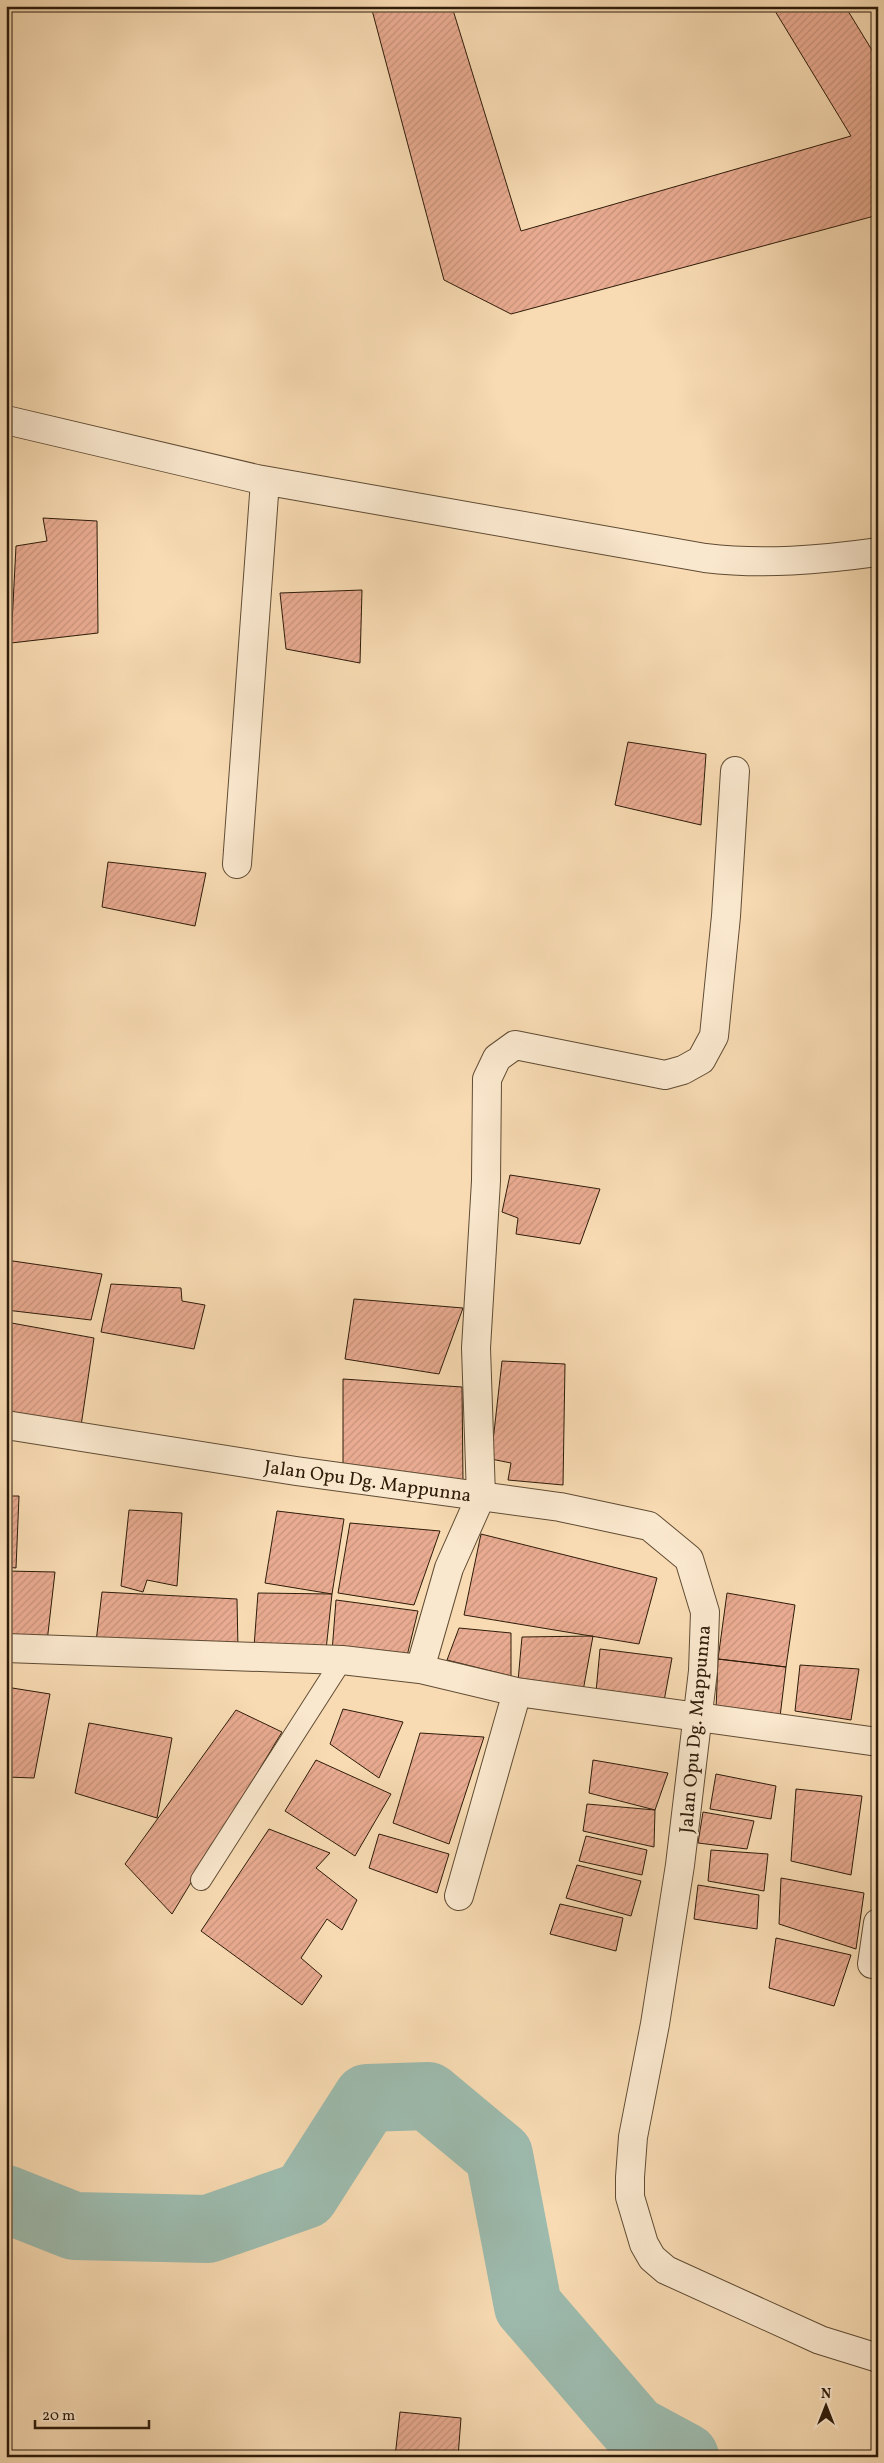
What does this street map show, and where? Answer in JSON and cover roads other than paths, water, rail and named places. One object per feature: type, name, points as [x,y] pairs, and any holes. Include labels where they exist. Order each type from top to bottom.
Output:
[{"type":"street","points":[[6,420],[265,481],[705,558],[757,563],[831,558],[878,552]]},
{"type":"street","points":[[237,864],[265,481]]},
{"type":"street","points":[[420,1669],[449,1568],[481,1496],[476,1348],[486,1181],[487,1079],[497,1058],[515,1045],[665,1075],[682,1070],[701,1060],[714,1036],[720,994],[735,771]]},
{"type":"street","name":"Jalan Opu Dg. Mappunna","points":[[6,1425],[296,1471],[560,1507],[649,1526],[689,1559],[705,1612],[703,1671],[666,1959],[633,2137],[630,2197],[644,2244],[652,2258],[666,2270],[820,2340],[878,2358]]},
{"type":"street","points":[[6,1648],[342,1660],[420,1669],[517,1692],[878,1742]]},
{"type":"street","points":[[459,1896],[517,1692]]},
{"type":"street","points":[[872,1964],[878,1923]]},
{"type":"lane","points":[[201,1880],[342,1660]]},
{"type":"waterway","points":[[6,2199],[74,2226],[208,2229],[305,2195],[367,2098],[428,2096],[499,2155],[528,2306],[635,2430],[685,2457]]}]
